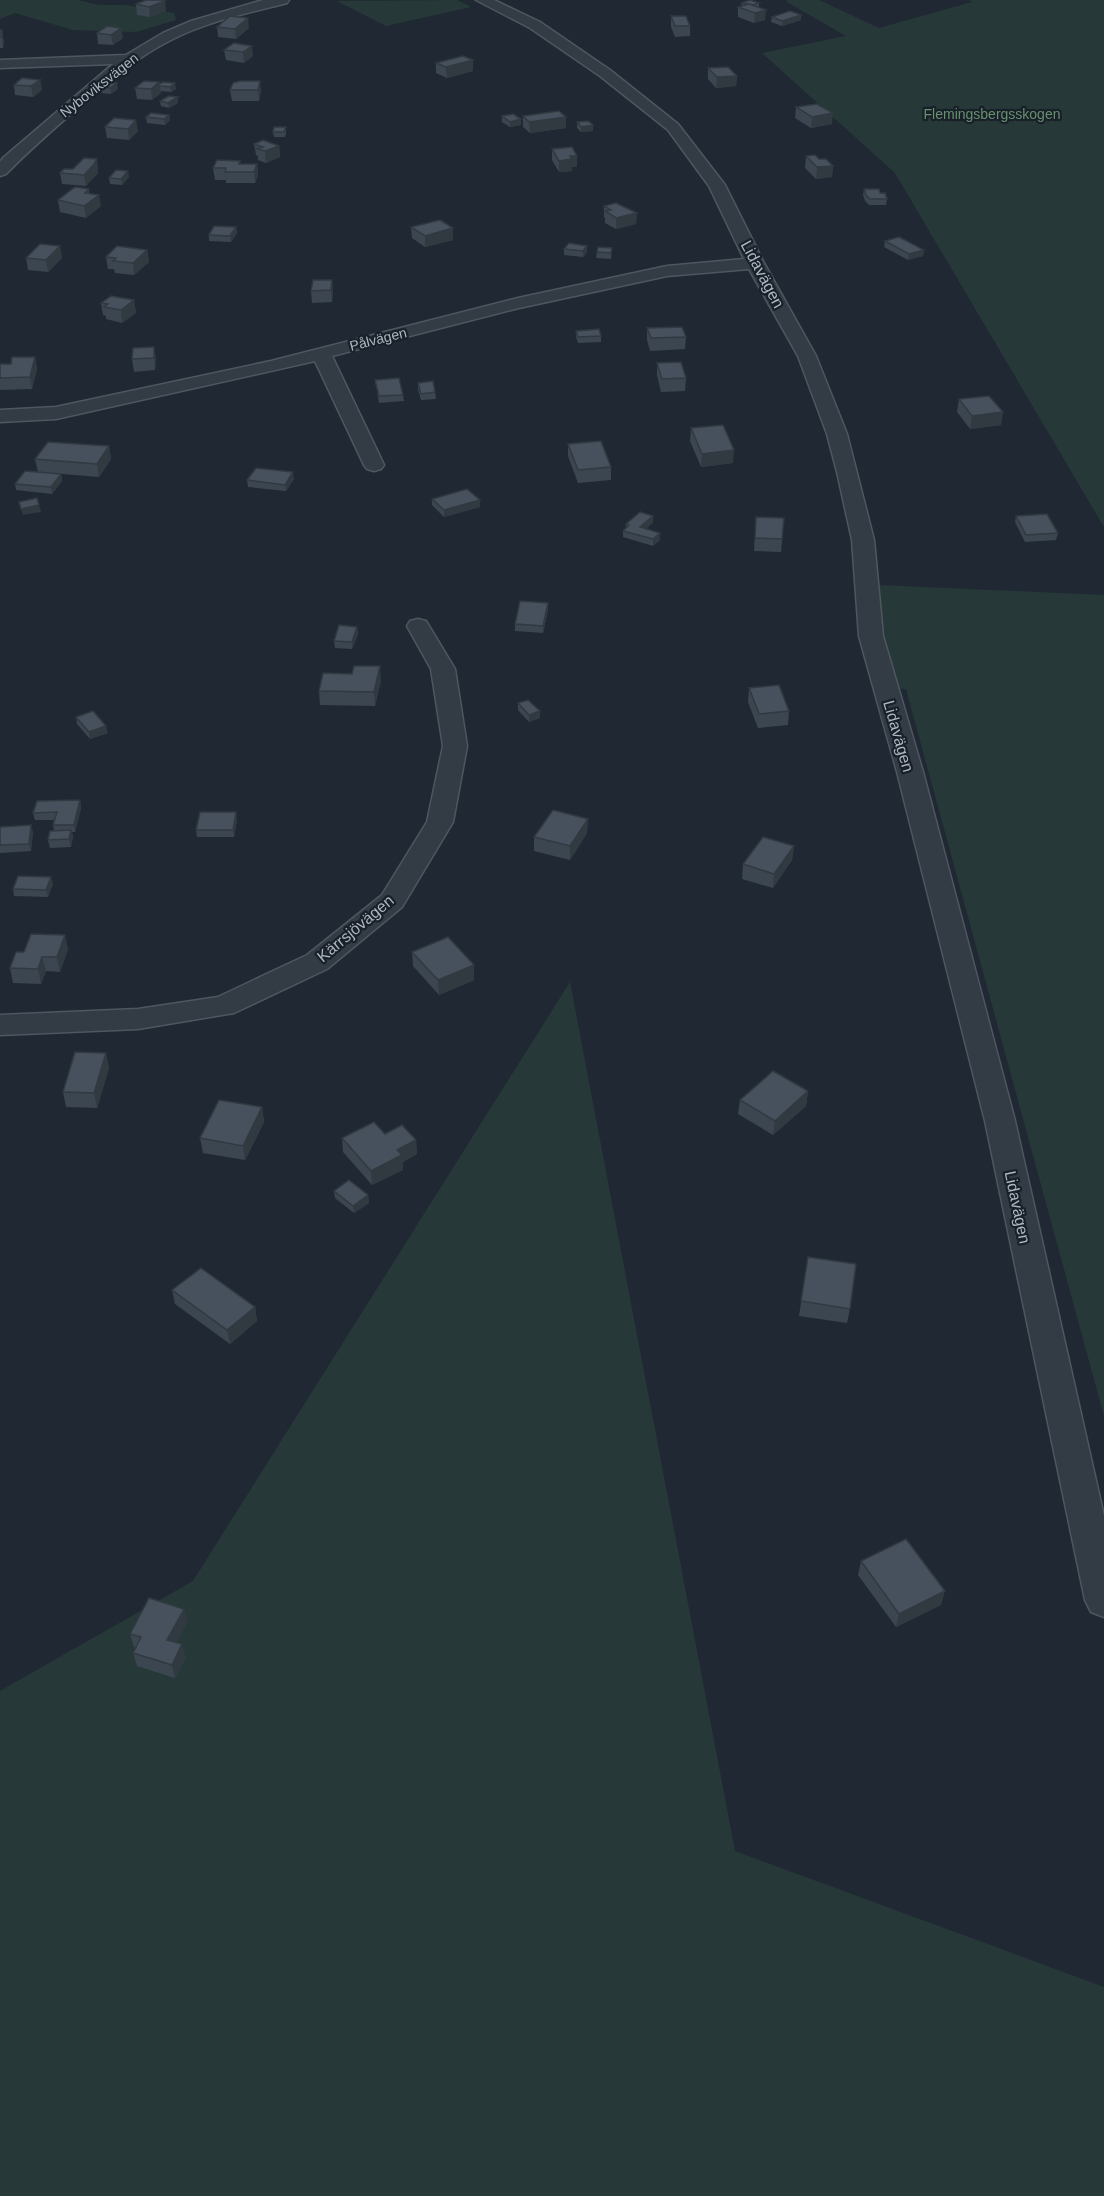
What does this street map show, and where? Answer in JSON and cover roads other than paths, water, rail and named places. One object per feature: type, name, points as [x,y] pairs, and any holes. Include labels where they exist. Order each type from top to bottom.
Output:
[{"type":"street","name":"Nyboviksvägen","points":[[0,171],[30,140],[129,59],[187,28],[282,0]]},
{"type":"street","name":"Lidavägen","points":[[483,0],[535,25],[605,73],[673,127],[717,185],[807,356],[837,434],[862,540],[871,636],[910,772],[1000,1121],[1104,1600]]},
{"type":"street","points":[[0,64],[129,59]]},
{"type":"street","name":"Pålvägen","points":[[0,416],[56,412],[321,353],[518,303],[667,271],[756,262]]},
{"type":"street","points":[[321,353],[374,465]]},
{"type":"street","name":"Kärrsjövägen","points":[[0,1025],[138,1019],[224,1006],[316,962],[392,901],[440,822],[455,746],[443,669],[418,626]]},
{"type":"park label","name":"Flemingsbergsskogen","points":[[992,114]]}]
